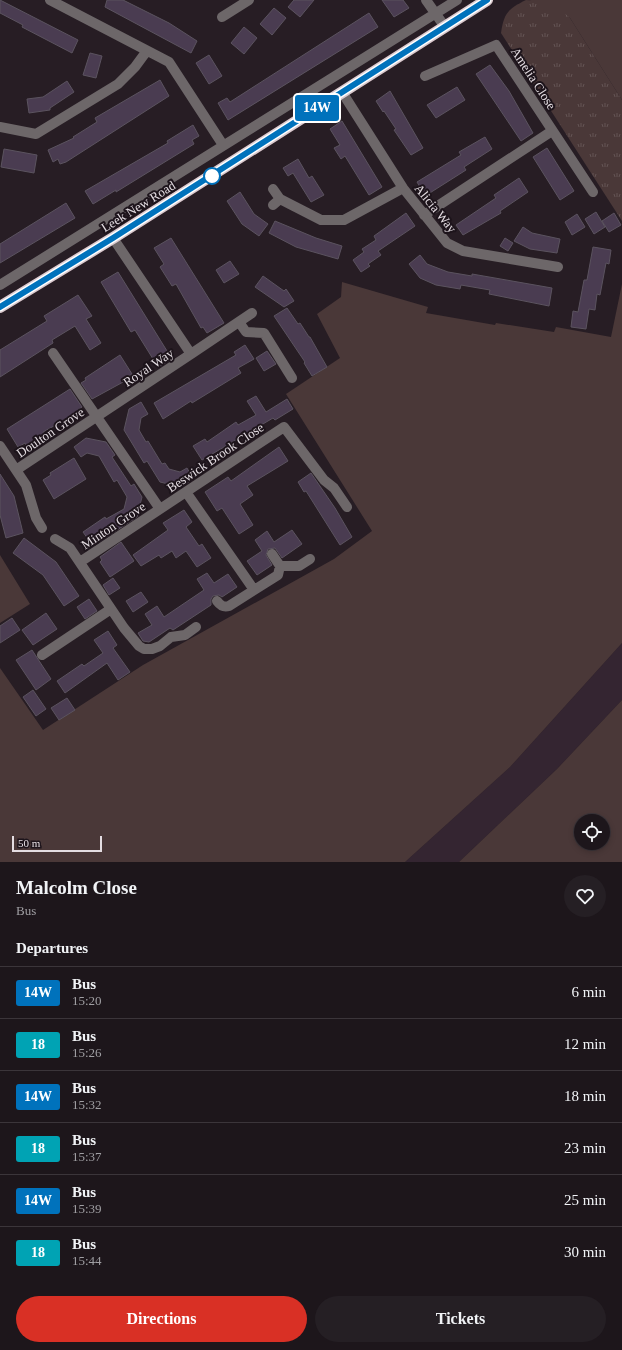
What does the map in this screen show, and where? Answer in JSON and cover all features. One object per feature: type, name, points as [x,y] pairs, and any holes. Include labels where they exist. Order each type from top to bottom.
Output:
[{"type":"highway","name":"Leek New Road","points":[[0,307],[113,238],[487,0]]},
{"type":"street","points":[[50,0],[146,52],[169,62],[223,146]]},
{"type":"street","points":[[222,17],[249,0]]},
{"type":"street","points":[[426,0],[446,27]]},
{"type":"street","name":"Leek New Road","points":[[0,285],[457,0]]},
{"type":"street","name":"Amelia Close","points":[[425,76],[496,45],[593,192]]},
{"type":"street","points":[[0,127],[36,134],[118,84],[135,67],[146,52]]},
{"type":"street","name":"Alicia Way","points":[[342,92],[403,188],[446,243],[463,251],[558,267]]},
{"type":"street","points":[[280,110],[290,126]]},
{"type":"street","points":[[424,215],[552,131]]},
{"type":"street","points":[[273,189],[276,202],[321,220],[344,220],[403,188]]},
{"type":"street","name":"Royal Way","points":[[98,416],[191,354],[113,238]]},
{"type":"street","points":[[191,354],[252,313]]},
{"type":"street","points":[[239,322],[246,332],[264,333],[292,378]]},
{"type":"street","points":[[53,352],[160,509]]},
{"type":"street","name":"Doulton Grove","points":[[16,470],[98,416]]},
{"type":"street","name":"Beswick Brook Close","points":[[160,509],[284,427],[324,480],[334,488],[346,507]]},
{"type":"street","points":[[0,446],[26,485],[36,518],[42,528]]},
{"type":"street","points":[[186,492],[254,590]]},
{"type":"street","name":"Minton Grove","points":[[80,562],[160,509]]},
{"type":"street","name":"Minton Grove","points":[[55,539],[70,548],[124,628],[139,646],[144,649],[152,649],[160,646],[171,636],[185,635],[196,627]]},
{"type":"street","points":[[217,601],[220,605],[225,607],[229,606],[278,575],[280,566],[272,554]]},
{"type":"street","points":[[280,566],[299,566],[310,559]]},
{"type":"street","points":[[42,656],[111,609]]},
{"type":"shaded area","points":[[622,643],[622,700],[557,769],[459,862],[405,862],[510,767]]},
{"type":"green space","points":[[526,0],[550,5],[570,18],[622,100],[622,221],[501,33],[505,16],[508,12]]},
{"type":"green space","points":[[529,0],[622,0],[622,100],[570,18]]},
{"type":"green space","points":[[342,282],[428,307],[426,313],[495,325],[496,323],[554,332],[556,327],[611,337],[622,284],[622,643],[510,767],[405,862],[0,862],[0,668],[43,730],[143,665],[334,559],[372,531],[286,394],[340,358],[317,314],[341,297]]},
{"type":"green space","points":[[0,555],[30,604],[0,623]]},
{"type":"green space","points":[[622,700],[622,862],[459,862],[557,769]]},
{"type":"building","points":[[0,0],[78,40],[72,53],[22,27],[23,25],[0,13]]},
{"type":"building","points":[[107,0],[123,0],[169,23],[197,41],[191,53],[105,7]]},
{"type":"building","points":[[294,0],[314,0],[300,17],[288,7]]},
{"type":"building","points":[[382,0],[403,0],[409,8],[394,17]]},
{"type":"building","points":[[274,8],[286,18],[272,35],[260,24]]},
{"type":"building","points":[[369,13],[378,27],[228,120],[218,103],[227,98],[230,102]]},
{"type":"building","points":[[244,27],[257,38],[244,54],[231,43]]},
{"type":"building","points":[[90,53],[102,56],[96,78],[83,75]]},
{"type":"building","points":[[209,55],[222,76],[209,84],[196,63]]},
{"type":"building","points":[[490,65],[509,91],[533,133],[521,141],[476,74]]},
{"type":"building","points":[[160,80],[169,96],[66,162],[60,164],[58,159],[53,162],[48,150],[74,138],[73,137],[97,122],[95,118]]},
{"type":"building","points":[[67,81],[74,92],[50,108],[50,110],[29,113],[27,99],[43,97]]},
{"type":"building","points":[[457,87],[465,100],[436,118],[427,105]]},
{"type":"building","points":[[390,91],[423,148],[411,155],[394,130],[396,129],[376,101]]},
{"type":"building","points":[[342,121],[382,187],[369,195],[345,156],[341,159],[334,148],[340,145],[330,129]]},
{"type":"building","points":[[193,125],[199,136],[192,140],[194,144],[116,192],[116,190],[93,204],[85,191],[168,143],[167,141]]},
{"type":"building","points":[[485,137],[492,149],[464,167],[466,170],[425,196],[417,182],[461,155],[459,152]]},
{"type":"building","points":[[547,148],[574,191],[560,200],[533,157]]},
{"type":"building","points":[[4,149],[37,155],[34,173],[1,167]]},
{"type":"building","points":[[298,159],[309,178],[312,176],[324,195],[311,202],[293,173],[288,176],[283,168]]},
{"type":"building","points":[[519,178],[528,192],[500,211],[501,213],[463,235],[456,225],[496,198],[494,195]]},
{"type":"building","points":[[240,192],[254,214],[268,224],[259,236],[242,224],[227,201]]},
{"type":"building","points":[[66,203],[75,218],[0,263],[0,244]]},
{"type":"building","points":[[596,212],[605,227],[594,234],[585,219]]},
{"type":"building","points":[[406,213],[415,226],[378,251],[381,255],[368,264],[370,266],[361,272],[353,260],[364,252],[362,249],[376,240],[374,236]]},
{"type":"building","points":[[614,213],[621,225],[609,232],[602,221]]},
{"type":"building","points":[[577,214],[585,227],[572,235],[565,222]]},
{"type":"building","points":[[275,221],[316,238],[342,246],[338,259],[296,247],[269,233]]},
{"type":"building","points":[[523,227],[532,233],[560,239],[557,253],[530,249],[514,241]]},
{"type":"building","points":[[171,238],[224,323],[207,333],[203,327],[201,328],[176,284],[172,286],[160,267],[164,264],[154,248]]},
{"type":"building","points":[[505,238],[513,243],[508,251],[500,246]]},
{"type":"building","points":[[593,247],[611,250],[609,264],[606,263],[600,295],[597,294],[595,310],[589,309],[586,329],[571,327],[573,311],[578,312],[584,280],[587,280]]},
{"type":"building","points":[[420,255],[427,264],[448,272],[472,276],[472,274],[552,288],[549,306],[489,294],[490,290],[461,285],[460,289],[436,285],[420,278],[409,264]]},
{"type":"building","points":[[230,261],[239,274],[224,283],[216,270]]},
{"type":"building","points":[[118,272],[172,359],[158,367],[135,330],[131,332],[101,282]]},
{"type":"building","points":[[263,276],[284,291],[286,289],[294,301],[284,307],[255,287]]},
{"type":"building","points":[[78,295],[92,316],[86,319],[101,343],[90,350],[75,326],[52,340],[53,343],[0,377],[0,350],[47,321],[44,316]]},
{"type":"building","points":[[287,308],[298,324],[300,323],[310,337],[327,367],[312,376],[304,363],[305,362],[274,316]]},
{"type":"building","points":[[245,345],[254,359],[238,368],[241,373],[192,403],[191,401],[163,419],[154,403],[236,355],[234,352]]},
{"type":"building","points":[[267,351],[276,364],[264,371],[256,358]]},
{"type":"building","points":[[120,355],[132,374],[124,379],[125,381],[92,399],[81,383],[86,380],[85,378]]},
{"type":"building","points":[[70,389],[82,407],[78,410],[79,412],[43,432],[44,434],[26,445],[25,443],[18,447],[7,429]]},
{"type":"building","points":[[256,396],[266,412],[287,399],[293,409],[275,420],[273,418],[202,460],[193,446],[205,439],[207,442],[236,422],[238,425],[256,415],[247,401]]},
{"type":"building","points":[[141,402],[148,414],[141,418],[139,430],[146,442],[148,441],[162,464],[165,463],[169,469],[180,472],[187,468],[193,479],[181,487],[160,482],[147,461],[144,463],[124,430],[129,409]]},
{"type":"building","points":[[86,438],[106,442],[115,455],[112,457],[131,486],[134,484],[142,497],[137,517],[93,546],[83,532],[105,517],[106,519],[124,509],[127,497],[117,480],[114,482],[99,456],[87,453],[81,457],[74,447]]},
{"type":"building","points":[[279,447],[288,461],[247,486],[253,495],[240,504],[253,525],[239,534],[222,508],[217,511],[205,492],[228,477],[231,481]]},
{"type":"building","points":[[74,458],[86,479],[54,499],[43,480],[51,475],[50,473]]},
{"type":"building","points":[[311,473],[335,508],[352,537],[340,545],[306,491],[304,492],[298,482]]},
{"type":"building","points":[[0,474],[14,496],[23,533],[6,538],[0,515]]},
{"type":"building","points":[[184,510],[192,522],[186,527],[199,546],[202,544],[211,558],[197,567],[186,551],[176,558],[172,551],[161,558],[159,555],[141,566],[133,555],[168,530],[163,523]]},
{"type":"building","points":[[292,530],[302,544],[282,558],[275,548],[268,549],[266,555],[272,565],[257,575],[247,561],[262,551],[255,540],[267,531],[274,542]]},
{"type":"building","points":[[24,538],[56,562],[79,596],[64,606],[43,575],[13,553]]},
{"type":"building","points":[[121,542],[134,561],[110,577],[100,562],[102,560],[100,557]]},
{"type":"building","points":[[207,573],[214,583],[228,574],[237,587],[222,597],[219,595],[213,596],[211,599],[211,605],[173,630],[170,628],[149,642],[143,641],[138,633],[152,625],[145,614],[157,606],[164,617],[204,590],[197,579]]},
{"type":"building","points":[[113,578],[120,588],[109,595],[103,585]]},
{"type":"building","points":[[141,592],[148,602],[133,612],[126,601]]},
{"type":"building","points":[[89,599],[97,611],[85,619],[77,607]]},
{"type":"building","points":[[46,613],[57,629],[33,645],[22,630]]},
{"type":"building","points":[[12,618],[20,630],[0,643],[0,626]]},
{"type":"building","points":[[108,631],[117,645],[113,648],[130,672],[118,680],[107,663],[65,693],[57,681],[82,664],[84,666],[103,653],[94,640]]},
{"type":"building","points":[[32,650],[51,679],[36,690],[16,660]]},
{"type":"building","points":[[33,690],[46,709],[36,716],[23,697]]},
{"type":"building","points":[[67,698],[75,710],[59,720],[51,708]]},
{"type":"bus line","name":"14W","points":[[0,307],[113,238],[487,0]]}]
